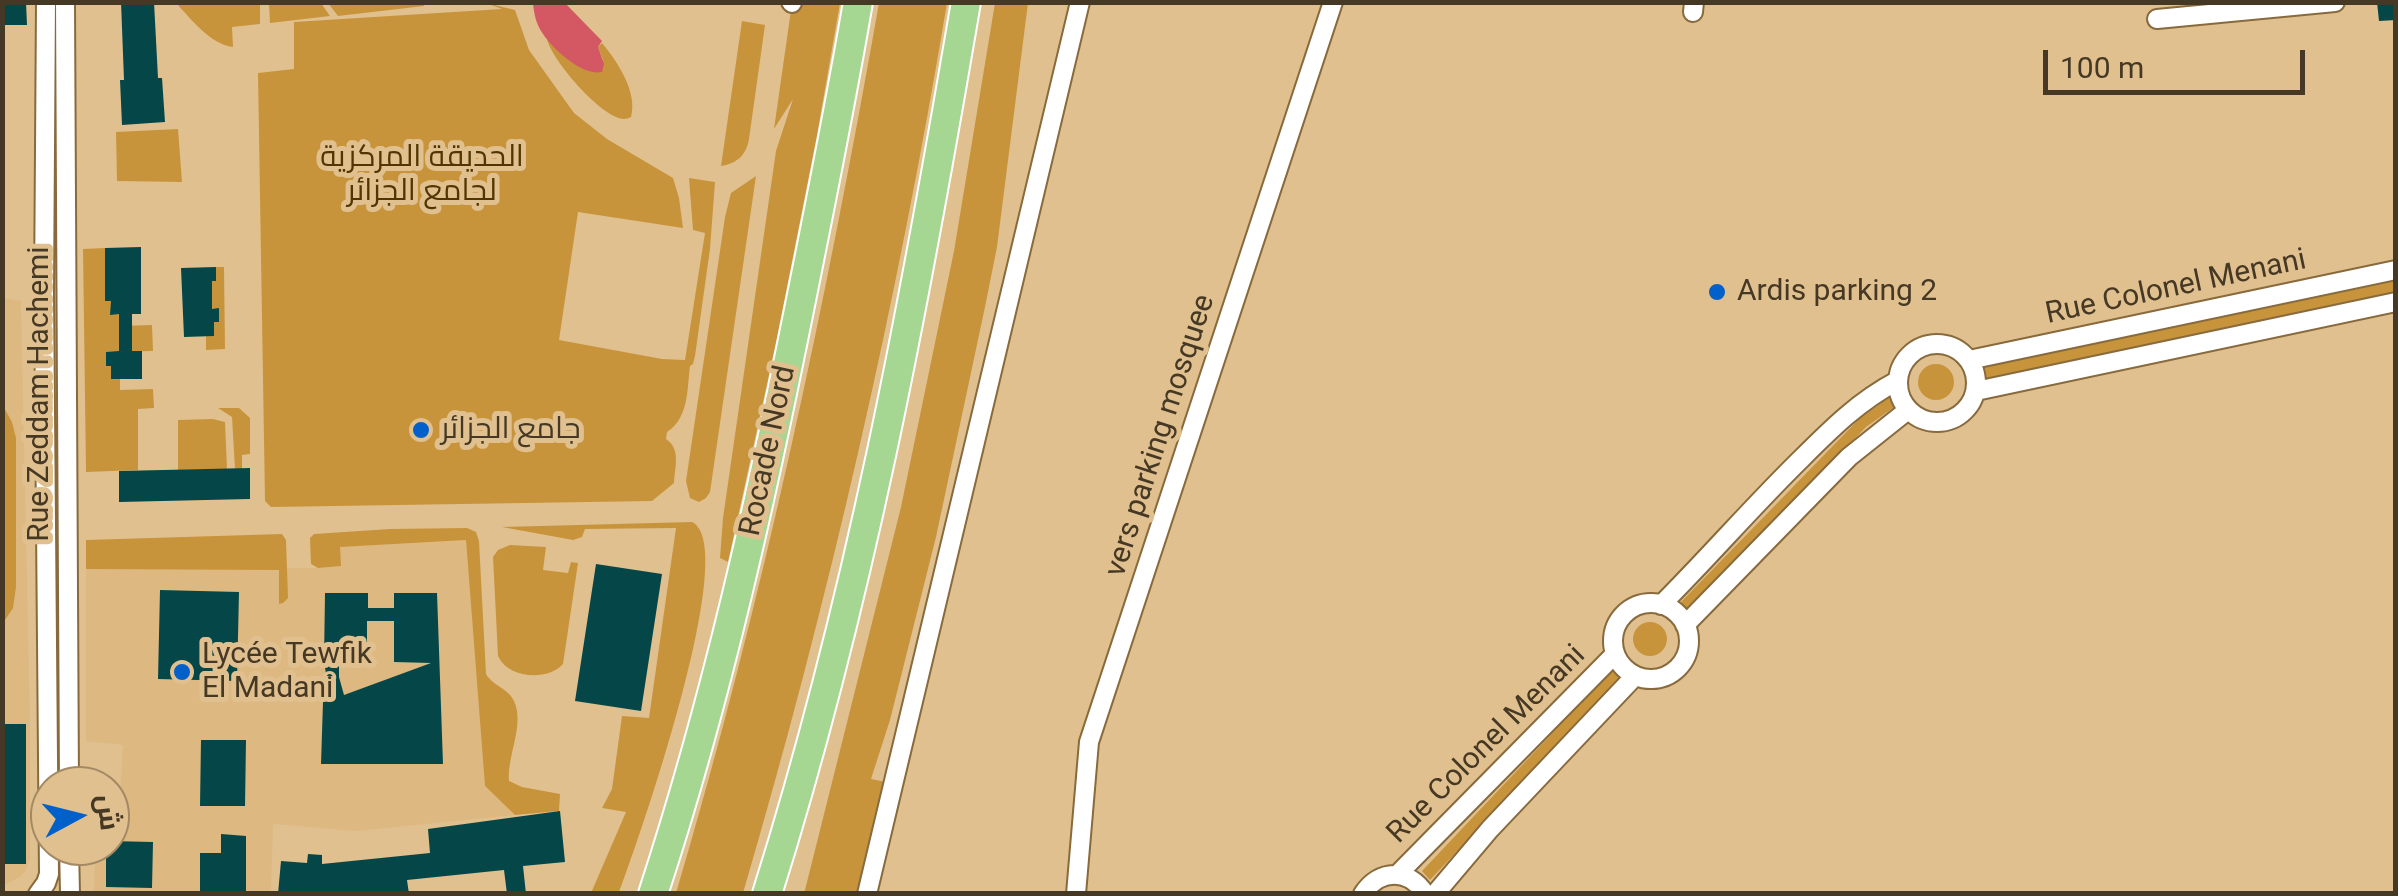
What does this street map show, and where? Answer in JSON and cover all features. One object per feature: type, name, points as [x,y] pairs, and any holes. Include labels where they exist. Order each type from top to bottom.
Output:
[{"type":"highway","name":"Rocade Nord","points":[[653,894],[738,597],[781,402],[858,2]]},
{"type":"highway","points":[[768,894],[825,694],[906,339],[966,2]]},
{"type":"highway","points":[[787,894],[838,702],[887,483],[901,408],[906,339]]},
{"type":"street","name":"Rue Zeddam Hachemi","points":[[45,893],[49,874],[44,293],[46,2]]},
{"type":"street","name":"Rue Zeddam Hachemi","points":[[65,2],[69,766]]},
{"type":"street","points":[[867,894],[1080,2]]},
{"type":"street","name":"vers parking mosquee","points":[[1076,894],[1088,742],[1333,2]]},
{"type":"street","points":[[2157,19],[2334,2]]},
{"type":"street","name":"Rue Colonel Menani","points":[[1969,360],[2396,270]]},
{"type":"street","name":"Rue Colonel Menani","points":[[1976,391],[2396,302]]},
{"type":"street","points":[[1947,344],[1969,360],[1976,391],[1964,412],[1954,419],[1929,422],[1908,410],[1897,381],[1904,360],[1912,352],[1922,346],[1947,344]]},
{"type":"street","points":[[1661,605],[1832,427],[1858,404],[1897,381]]},
{"type":"street","points":[[1686,625],[1849,458],[1908,410]]},
{"type":"street","points":[[1652,603],[1671,608],[1686,625],[1688,653],[1680,666],[1662,678],[1648,680],[1635,676],[1615,654],[1612,640],[1616,625],[1638,605],[1652,603]]},
{"type":"street","name":"Rue Colonel Menani","points":[[1363,894],[1373,881],[1398,874],[1615,654]]},
{"type":"street","name":"Rue Colonel Menani","points":[[1436,894],[1490,829],[1635,676]]},
{"type":"street","points":[[70,866],[70,894]]},
{"type":"street","points":[[1398,874],[1420,886],[1424,894]]},
{"type":"shaded area","points":[[533,3],[565,3],[602,41],[598,47],[604,64],[602,72],[577,66],[554,47],[539,26]]},
{"type":"shaded area","points":[[2,298],[21,301],[30,723],[30,859],[20,877],[3,886]]},
{"type":"shaded area","points":[[466,540],[485,786],[515,815],[356,831],[273,824],[271,893],[94,893],[95,866],[130,866],[130,766],[122,766],[123,745],[86,741],[86,569],[318,568],[340,566],[339,547]]},
{"type":"green space","points":[[176,3],[260,3],[260,24],[232,27],[233,47],[225,45],[202,30]]},
{"type":"green space","points":[[269,3],[321,3],[330,16],[270,23]]},
{"type":"green space","points":[[328,3],[425,3],[338,16]]},
{"type":"green space","name":"الحديقة المركزية لجامع الجزائر","points":[[486,3],[515,10],[529,50],[574,113],[607,139],[673,178],[679,198],[683,228],[578,212],[559,340],[685,360],[705,233],[693,230],[689,178],[715,182],[695,356],[683,411],[666,439],[675,453],[674,483],[652,501],[271,507],[265,501],[258,73],[294,69],[294,22],[502,9]]},
{"type":"green space","points":[[792,3],[840,3],[776,343],[728,562],[720,558],[723,518],[776,151],[793,99],[774,129]]},
{"type":"green space","points":[[879,3],[947,3],[906,228],[858,451],[804,673],[743,893],[676,893],[737,673],[790,451]]},
{"type":"green space","points":[[995,3],[1028,3],[997,247],[936,537],[890,720],[871,779],[886,782],[859,893],[804,894],[901,507],[954,251]]},
{"type":"green space","points":[[742,21],[765,25],[749,139],[740,157],[721,166]]},
{"type":"green space","points":[[547,39],[582,68],[603,60],[598,47],[602,43],[629,88],[631,117],[614,116],[591,99],[557,60]]},
{"type":"green space","points":[[178,129],[182,182],[117,181],[116,132]]},
{"type":"green space","points":[[756,176],[710,492],[699,502],[690,498],[686,481],[725,217],[731,193]]},
{"type":"green space","points":[[105,248],[105,300],[111,301],[111,314],[119,314],[119,326],[152,325],[153,351],[106,352],[106,365],[111,366],[111,379],[120,379],[120,390],[153,389],[154,408],[138,409],[138,470],[86,472],[83,249]]},
{"type":"green space","points":[[216,267],[224,267],[225,349],[206,350],[206,336],[214,336],[214,322],[219,322],[218,309],[205,309],[212,281],[216,281]]},
{"type":"green space","points":[[2395,281],[2395,293],[1986,379],[1983,367]]},
{"type":"green space","points":[[1936,364],[1949,369],[1954,382],[1949,395],[1936,400],[1923,395],[1918,382],[1923,369]]},
{"type":"green space","points":[[1891,396],[1897,405],[1866,427],[1687,612],[1679,604],[1859,419]]},
{"type":"green space","points":[[3,406],[16,438],[16,587],[13,608],[3,623]]},
{"type":"green space","points":[[218,408],[239,408],[250,418],[250,454],[242,455],[242,469],[235,469],[232,417]]},
{"type":"green space","points":[[178,420],[225,422],[227,469],[178,470]]},
{"type":"green space","points":[[692,522],[704,543],[704,583],[681,698],[619,893],[591,893],[626,812],[602,808],[612,789],[622,716],[649,718],[676,528],[585,529],[582,537],[573,540],[502,527]]},
{"type":"green space","points":[[467,528],[476,532],[479,541],[486,674],[511,697],[517,710],[509,781],[560,794],[559,811],[515,815],[485,786],[466,540],[340,547],[341,566],[318,568],[311,564],[310,538],[314,534]]},
{"type":"green space","points":[[282,534],[286,540],[288,598],[279,604],[279,570],[86,569],[86,540]]},
{"type":"green space","points":[[510,545],[546,547],[543,570],[568,573],[571,562],[578,563],[563,664],[548,673],[519,673],[503,664],[498,656],[493,557]]},
{"type":"green space","points":[[1650,622],[1662,627],[1667,639],[1662,651],[1650,656],[1638,651],[1633,639],[1638,627]]},
{"type":"green space","points":[[1614,668],[1622,676],[1430,880],[1422,871]]},
{"type":"building","points":[[2,2],[26,2],[27,25],[2,25]]},
{"type":"building","points":[[121,2],[154,2],[165,122],[122,125]]},
{"type":"building","points":[[2377,2],[2396,2],[2396,20],[2379,21]]},
{"type":"building","points":[[141,247],[141,314],[132,314],[132,351],[142,351],[142,379],[111,379],[106,352],[119,351],[119,314],[110,315],[111,301],[105,301],[105,248]]},
{"type":"building","points":[[216,267],[212,309],[219,308],[219,322],[214,322],[214,336],[184,337],[181,268]]},
{"type":"building","points":[[250,468],[250,499],[119,502],[119,471]]},
{"type":"building","points":[[596,564],[662,574],[641,711],[575,701]]},
{"type":"building","points":[[160,590],[239,592],[237,681],[158,679]]},
{"type":"building","points":[[325,593],[368,593],[368,608],[394,608],[394,593],[437,593],[443,764],[321,764],[323,702],[330,700],[324,661]],"holes":[[[367,621],[394,621],[394,662],[431,663],[344,695],[339,661],[367,662]]]},
{"type":"building","points":[[2,724],[26,724],[26,864],[2,864]]},
{"type":"building","points":[[201,740],[246,740],[245,806],[200,806]]},
{"type":"building","points":[[560,811],[565,862],[523,866],[526,894],[507,894],[504,870],[407,880],[409,894],[278,894],[281,861],[307,863],[308,854],[322,855],[322,864],[430,853],[428,829]]},
{"type":"building","points":[[221,834],[246,836],[246,894],[200,894],[200,853],[221,853]]},
{"type":"building","points":[[130,841],[153,842],[152,888],[106,887],[106,866],[130,866]]},
{"type":"place","name":"Ardis parking 2","points":[[1717,292]]},
{"type":"place","name":"جامع الجزائر","points":[[421,430]]},
{"type":"place","name":"Lycée Tewfik El Madani","points":[[182,672]]}]
